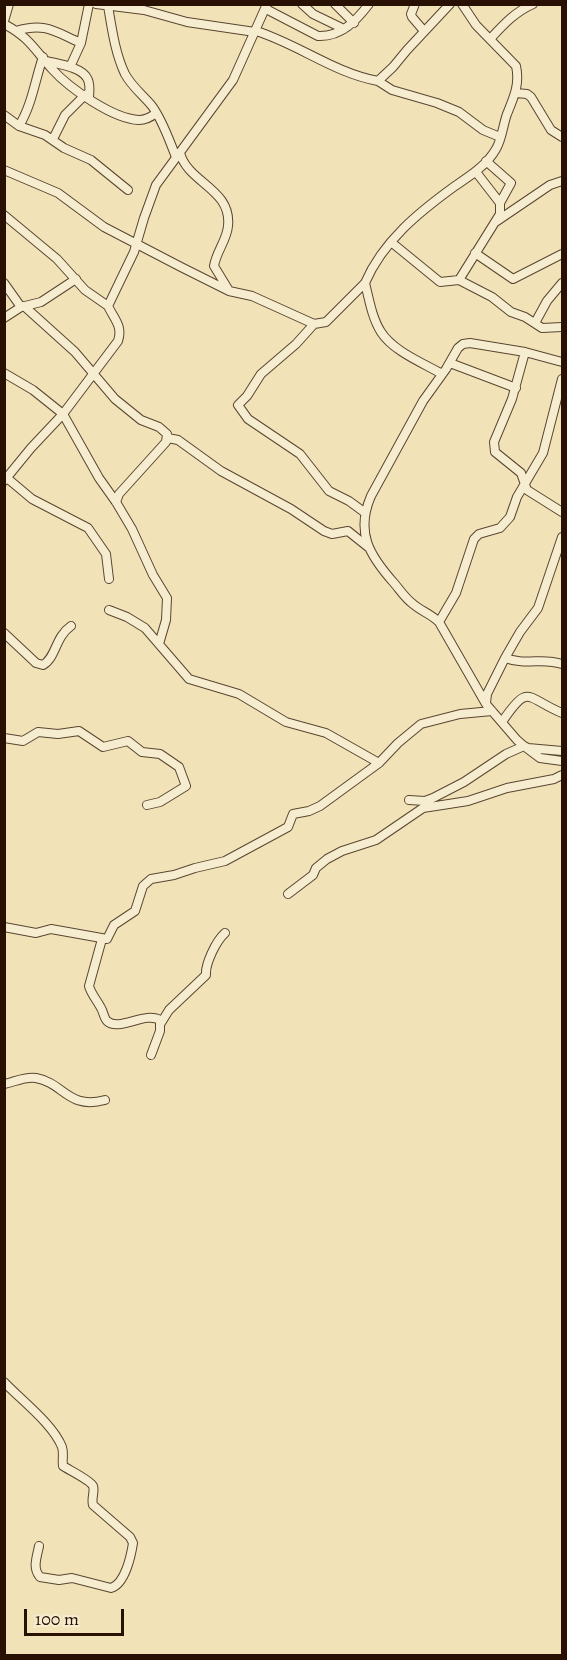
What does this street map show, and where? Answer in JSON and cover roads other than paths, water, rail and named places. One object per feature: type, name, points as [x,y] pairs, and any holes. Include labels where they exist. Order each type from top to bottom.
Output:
[{"type":"street","points":[[9,4],[4,22],[31,42],[52,69],[87,97],[114,113],[135,120],[146,119],[156,113]]},
{"type":"street","points":[[70,67],[81,43],[89,4]]},
{"type":"street","points":[[96,4],[138,7],[187,22],[256,32],[280,39],[327,63],[378,81],[398,93],[437,103],[459,112],[483,130],[500,137]]},
{"type":"street","points":[[302,4],[313,14],[344,29]]},
{"type":"street","points":[[335,4],[354,23]]},
{"type":"street","points":[[108,306],[137,244],[156,185],[233,80],[266,7],[318,36],[325,36],[354,23],[369,4]]},
{"type":"street","points":[[415,4],[412,17],[424,31]]},
{"type":"street","points":[[378,81],[450,4]]},
{"type":"street","points":[[491,38],[506,21],[533,4]]},
{"type":"street","points":[[108,6],[114,42],[126,75],[156,113],[185,166],[216,193],[227,210],[227,230],[214,266],[229,291]]},
{"type":"street","points":[[4,170],[58,193],[95,222],[229,291],[252,296],[314,324],[326,322],[365,283],[369,273],[391,242],[408,224],[476,172],[495,150],[516,93],[518,75],[516,66],[476,25],[465,7]]},
{"type":"street","points":[[16,31],[30,27],[48,27],[81,43]]},
{"type":"street","points":[[45,59],[70,67],[87,77],[87,97]]},
{"type":"street","points":[[19,126],[27,111],[45,59]]},
{"type":"street","points":[[516,93],[527,94],[531,97],[551,130],[562,137]]},
{"type":"street","points":[[53,139],[65,115],[87,97]]},
{"type":"street","points":[[4,116],[19,126],[53,139],[64,148],[100,166],[128,190]]},
{"type":"street","points":[[459,280],[500,214],[500,203],[511,183],[486,161]]},
{"type":"street","points":[[476,172],[500,203]]},
{"type":"street","points":[[496,221],[550,185],[562,181]]},
{"type":"street","points":[[4,215],[57,259],[90,294],[108,306],[121,332],[118,341],[63,414],[6,476],[33,500],[88,528],[106,554],[109,579]]},
{"type":"street","points":[[391,242],[440,282],[459,280],[485,293],[511,312],[535,323],[546,328],[562,327]]},
{"type":"street","points":[[474,253],[513,279],[562,254]]},
{"type":"street","points":[[4,318],[23,307],[41,302],[76,279]]},
{"type":"street","points":[[4,282],[23,307],[75,352],[115,399],[143,421],[163,429],[168,438],[178,440],[221,471],[291,509],[324,531],[332,534],[348,531],[368,547]]},
{"type":"street","points":[[365,283],[377,322],[384,336],[398,348],[442,374]]},
{"type":"street","points":[[535,323],[547,301],[562,283]]},
{"type":"street","points":[[314,324],[296,344],[261,374],[248,396],[238,405],[248,418],[300,454],[329,491],[364,512]]},
{"type":"street","points":[[562,362],[525,352],[478,344],[463,344],[423,401],[364,512],[368,547],[376,563],[410,602],[439,622],[486,704],[537,757],[562,761]]},
{"type":"street","points":[[525,352],[516,388],[494,446],[496,454],[525,478],[525,484],[530,492],[562,512]]},
{"type":"street","points":[[450,363],[516,388]]},
{"type":"street","points":[[4,373],[33,390],[63,414],[99,478],[116,502],[167,598],[166,620],[159,644]]},
{"type":"street","points":[[439,622],[456,593],[474,539],[479,534],[500,528],[506,523],[543,453],[562,379]]},
{"type":"street","points":[[116,502],[119,494],[168,438]]},
{"type":"street","points":[[486,704],[487,694],[505,658],[520,632],[538,608],[562,537]]},
{"type":"street","points":[[109,610],[145,628],[189,679],[239,694],[286,722],[326,733],[379,763]]},
{"type":"street","points":[[4,633],[36,663],[43,665],[50,659],[61,633],[71,626]]},
{"type":"street","points":[[505,658],[518,662],[548,661],[562,664]]},
{"type":"street","points":[[501,722],[516,701],[525,696],[532,697],[562,713]]},
{"type":"street","points":[[4,927],[36,933],[51,929],[102,939],[110,936],[114,926],[135,912],[143,886],[151,879],[225,861],[288,827],[293,814],[320,806],[379,763],[403,738],[427,721],[460,714],[492,711]]},
{"type":"street","points":[[4,738],[23,741],[38,732],[58,735],[79,731],[103,747],[128,741],[142,752],[160,754],[181,769],[186,786],[160,802],[147,805]]},
{"type":"street","points":[[409,801],[425,801],[433,798],[464,782],[506,754],[524,746],[562,751]]},
{"type":"street","points":[[288,894],[313,875],[316,868],[327,859],[342,851],[376,840],[423,808],[468,801],[507,788],[554,779],[562,775]]},
{"type":"street","points":[[151,1055],[161,1023],[169,1010],[206,975],[205,966],[218,939],[225,933]]},
{"type":"street","points":[[102,939],[89,988],[101,1006],[106,1020],[112,1023],[130,1022],[152,1016],[161,1023]]},
{"type":"street","points":[[4,1084],[36,1078],[73,1098],[93,1102],[105,1100]]},
{"type":"street","points":[[4,1382],[36,1412],[58,1439],[63,1449],[63,1466],[92,1484],[93,1505],[130,1537],[133,1543],[122,1578],[116,1586],[111,1588],[72,1578],[51,1580],[40,1576],[35,1565],[39,1546]]}]
